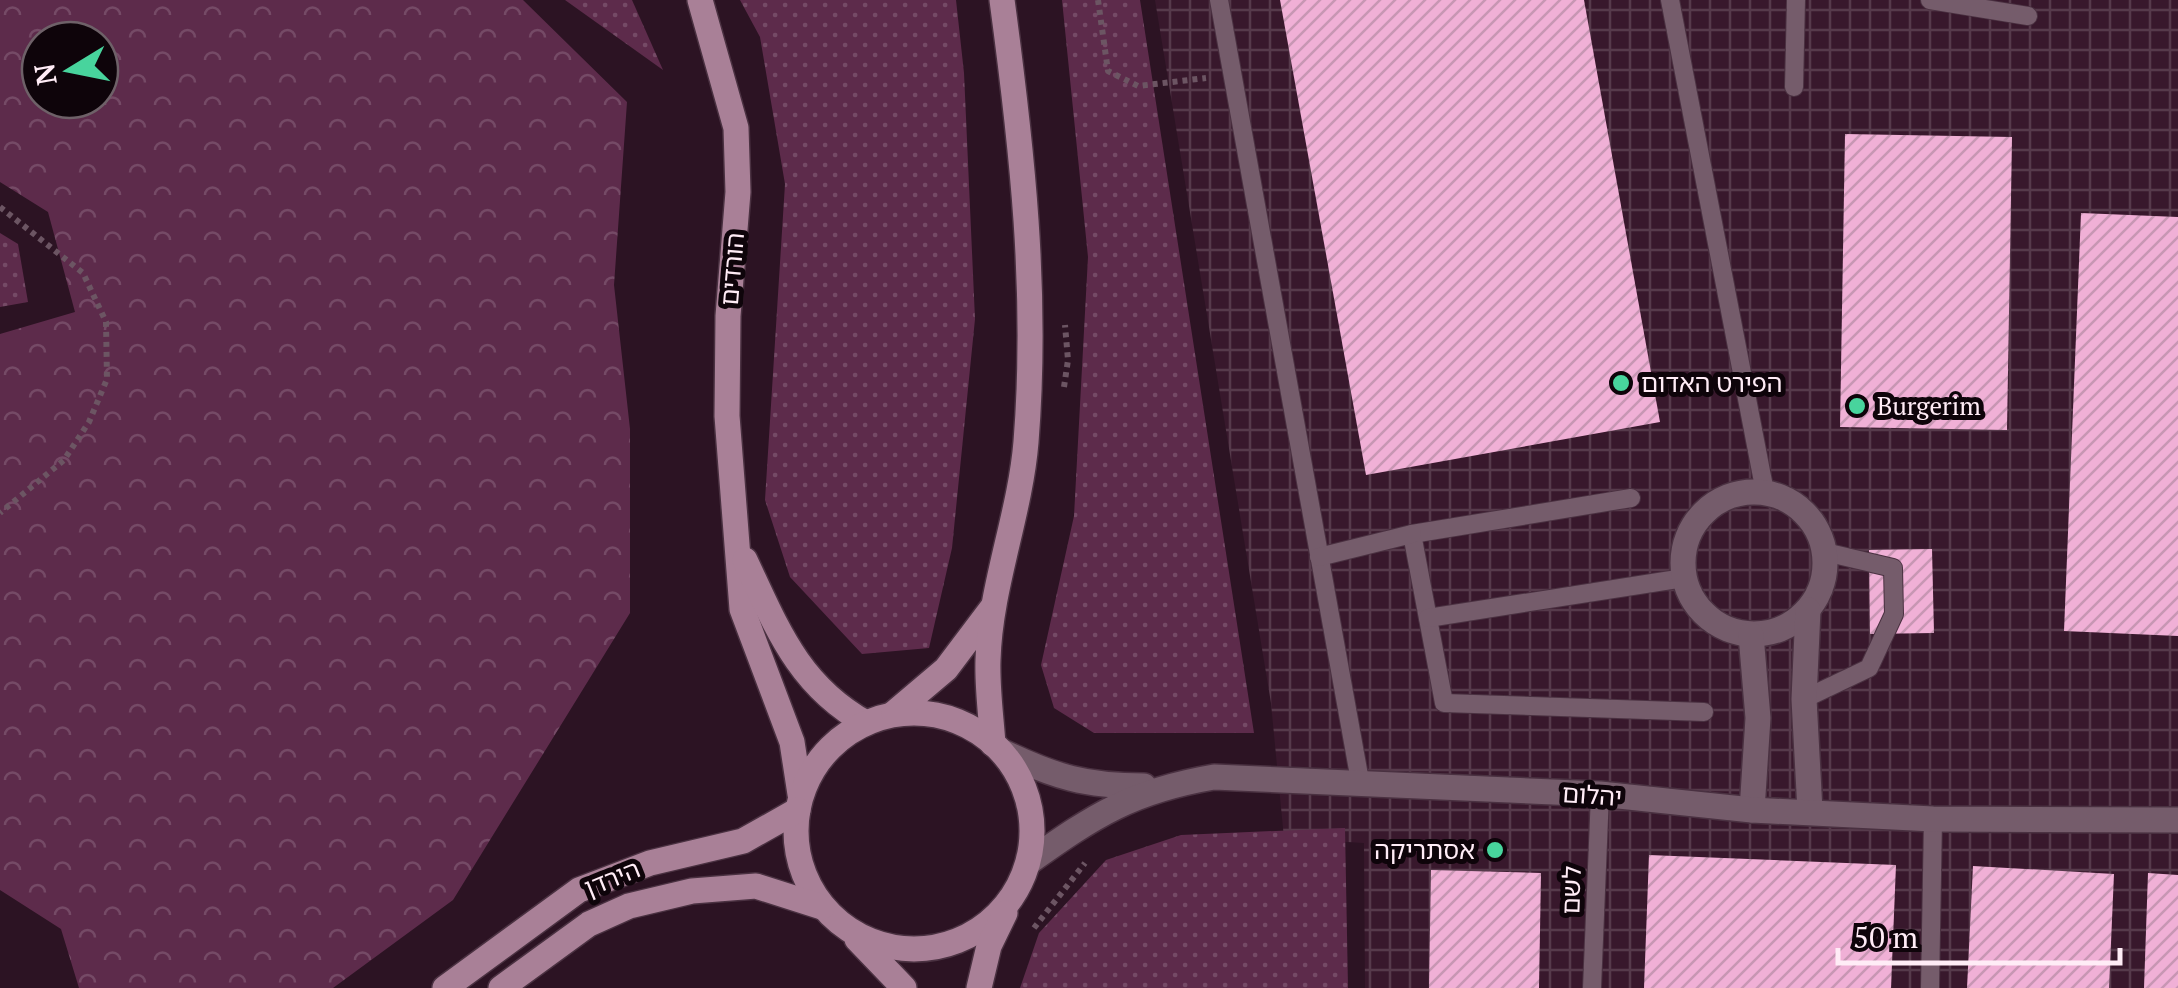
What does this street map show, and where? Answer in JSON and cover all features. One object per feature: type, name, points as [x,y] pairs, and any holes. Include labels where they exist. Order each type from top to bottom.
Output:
[{"type":"main road","name":"הורדים","points":[[700,0],[736,128],[738,192],[728,316],[727,416],[742,609],[792,742],[799,802]]},
{"type":"main road","points":[[998,748],[988,659],[1015,525],[1026,446],[1032,308],[1024,159],[1002,0]]},
{"type":"main road","name":"הורדים","points":[[736,542],[801,669],[836,706],[866,723]]},
{"type":"main road","points":[[894,713],[957,657],[997,600]]},
{"type":"main road","points":[[904,988],[822,907],[798,857],[799,802],[832,744],[866,723],[894,713],[934,714],[972,727],[998,748],[1028,798],[1032,822],[1028,862],[989,946],[980,988]]},
{"type":"main road","name":"הירדן","points":[[445,988],[578,890],[650,863],[743,841],[799,802]]},
{"type":"main road","name":"הירדן","points":[[501,988],[589,924],[629,906],[692,892],[756,886],[822,907]]},
{"type":"main road","points":[[850,932],[878,945],[904,950],[950,946],[985,927],[1012,898]]},
{"type":"street","points":[[1808,610],[1782,629],[1751,635],[1714,622],[1696,605],[1684,578],[1686,544],[1708,508],[1723,498],[1765,492],[1805,512],[1826,552],[1825,578],[1808,610],[1804,698],[1810,812]]},
{"type":"street","points":[[1751,635],[1758,718],[1752,810]]},
{"type":"street","points":[[998,748],[1054,776],[1095,786],[1164,785]]},
{"type":"street","name":"יהלום","points":[[1028,862],[1118,802],[1164,785],[1214,776],[1600,794],[1752,810],[1934,819],[2178,820]]},
{"type":"lane","points":[[1218,0],[1360,781]]},
{"type":"lane","points":[[1670,0],[1765,492]]},
{"type":"lane","points":[[1794,87],[1796,0]]},
{"type":"lane","points":[[1930,0],[2028,16]]},
{"type":"lane","points":[[1319,557],[1412,534],[1631,498]]},
{"type":"lane","points":[[1412,534],[1444,703],[1704,712]]},
{"type":"lane","points":[[1804,698],[1870,668],[1894,614],[1893,568],[1826,552]]},
{"type":"lane","points":[[1428,618],[1684,578]]},
{"type":"lane","name":"לשם","points":[[1592,988],[1600,794]]},
{"type":"lane","points":[[1930,988],[1934,819]]},
{"type":"path","points":[[1098,0],[1108,71],[1138,86],[1232,75]]},
{"type":"path","points":[[0,207],[84,273],[106,322],[106,379],[89,422],[64,460],[0,513]]},
{"type":"shaded area","points":[[1155,0],[2178,0],[2178,988],[1365,988],[1364,843],[1284,838],[1271,703]]},
{"type":"green space","points":[[0,0],[523,0],[627,102],[614,285],[630,429],[630,613],[453,900],[333,988],[79,988],[61,929],[0,890],[0,334],[75,312],[48,212],[0,182]]},
{"type":"green space","points":[[565,0],[632,0],[663,70]]},
{"type":"green space","points":[[740,0],[956,0],[964,73],[975,319],[952,548],[929,648],[862,654],[790,577],[765,500],[785,184],[760,37]]},
{"type":"green space","points":[[1062,0],[1140,0],[1254,733],[1094,733],[1054,708],[1041,665],[1074,516],[1088,257]]},
{"type":"green space","points":[[0,233],[18,244],[28,302],[0,307]]},
{"type":"green space","points":[[1345,828],[1348,988],[1020,988],[1039,933],[1106,860],[1181,835]]},
{"type":"building","points":[[1280,0],[1584,0],[1660,422],[1366,475]]},
{"type":"building","points":[[1845,134],[2012,137],[2007,430],[1840,427]]},
{"type":"building","points":[[2081,213],[2178,217],[2178,636],[2064,631]]},
{"type":"building","points":[[1932,549],[1934,633],[1870,634],[1869,550]]},
{"type":"building","points":[[1649,855],[1896,865],[1891,988],[1644,988]]},
{"type":"building","points":[[1973,866],[2114,874],[2109,988],[1967,988]]},
{"type":"building","points":[[1431,870],[1541,873],[1539,988],[1429,988]]},
{"type":"building","points":[[2148,873],[2178,875],[2178,988],[2144,988]]},
{"type":"place","name":"הפירט האדום","points":[[1621,383]]},
{"type":"place","name":"Burgerim","points":[[1857,406]]},
{"type":"place","name":"אסתריקה","points":[[1495,850]]}]
